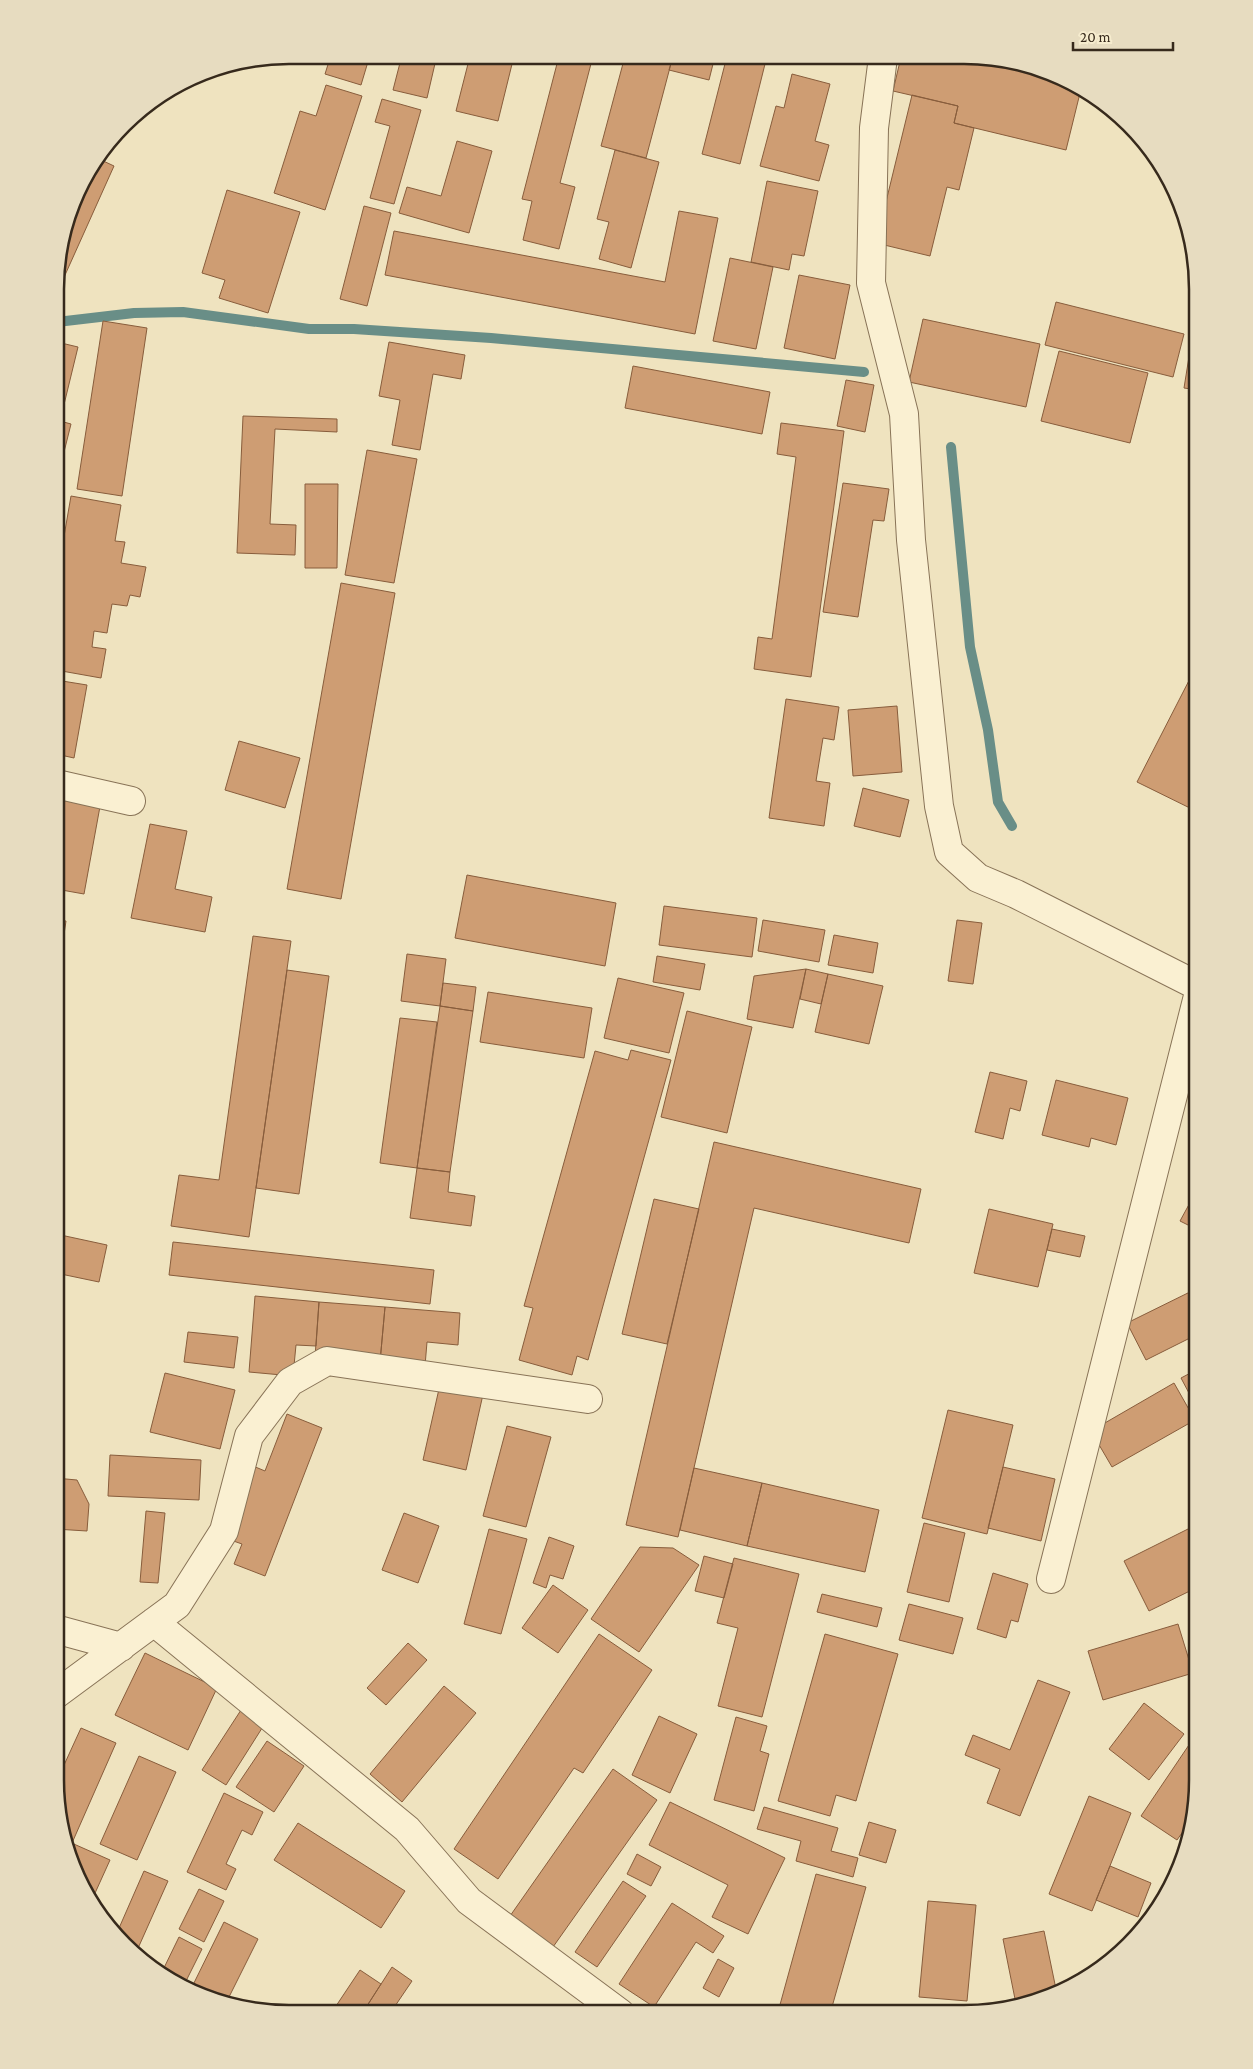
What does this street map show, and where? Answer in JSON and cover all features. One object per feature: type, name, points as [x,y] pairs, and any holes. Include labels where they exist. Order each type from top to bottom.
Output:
[{"type":"street","points":[[882,64],[874,128],[871,283],[904,414],[912,550],[939,806],[949,852],[978,878],[1016,894],[1189,981]]},
{"type":"street","points":[[64,786],[131,801]]},
{"type":"street","points":[[1051,1579],[1189,1032]]},
{"type":"street","points":[[64,1688],[177,1605],[224,1531],[249,1436],[290,1382],[327,1361],[588,1399]]},
{"type":"street","points":[[154,1622],[406,1829],[469,1901],[609,2005]]},
{"type":"street","points":[[64,1631],[120,1647]]},
{"type":"building","points":[[328,64],[367,64],[361,85],[325,74]]},
{"type":"building","points":[[400,64],[435,64],[427,98],[393,90]]},
{"type":"building","points":[[468,64],[512,64],[498,121],[456,111]]},
{"type":"building","points":[[557,64],[591,64],[560,183],[575,187],[559,249],[523,240],[532,201],[522,199]]},
{"type":"building","points":[[623,64],[671,64],[646,158],[601,146]]},
{"type":"building","points":[[671,64],[713,64],[709,80],[669,70]]},
{"type":"building","points":[[725,64],[765,64],[740,164],[702,154]]},
{"type":"building","points":[[899,64],[979,64],[1022,71],[1050,81],[1079,96],[1066,150],[954,123],[958,106],[893,91]]},
{"type":"building","points":[[792,74],[830,84],[815,141],[829,145],[819,181],[760,166],[776,106],[784,108]]},
{"type":"building","points":[[326,85],[362,96],[325,210],[274,193],[300,111],[316,116]]},
{"type":"building","points":[[912,95],[958,106],[954,123],[974,128],[959,190],[947,187],[930,256],[876,243]]},
{"type":"building","points":[[382,99],[421,110],[394,204],[370,198],[390,126],[375,122]]},
{"type":"building","points":[[457,141],[492,151],[469,233],[399,213],[407,187],[441,196]]},
{"type":"building","points":[[615,150],[659,162],[631,268],[599,259],[609,222],[597,219]]},
{"type":"building","points":[[104,161],[114,166],[64,277],[71,231],[87,189]]},
{"type":"building","points":[[767,181],[818,191],[804,256],[792,254],[789,270],[751,262]]},
{"type":"building","points":[[227,190],[300,212],[268,313],[219,298],[225,280],[202,273]]},
{"type":"building","points":[[364,206],[391,213],[367,306],[340,299]]},
{"type":"building","points":[[679,211],[718,218],[695,334],[385,275],[394,231],[665,282]]},
{"type":"building","points":[[730,258],[773,267],[756,349],[713,341]]},
{"type":"building","points":[[799,275],[850,285],[835,359],[784,348]]},
{"type":"building","points":[[1056,302],[1184,334],[1173,377],[1045,345]]},
{"type":"building","points":[[923,319],[1040,344],[1026,407],[909,382]]},
{"type":"building","points":[[103,321],[147,328],[122,496],[77,489]]},
{"type":"building","points":[[389,342],[465,355],[461,379],[433,374],[420,450],[392,445],[400,400],[379,396]]},
{"type":"building","points":[[64,344],[78,347],[64,405]]},
{"type":"building","points":[[1059,351],[1148,373],[1130,443],[1041,421]]},
{"type":"building","points":[[1189,357],[1189,389],[1184,388]]},
{"type":"building","points":[[633,366],[770,392],[762,434],[625,408]]},
{"type":"building","points":[[846,380],[874,385],[865,432],[837,426]]},
{"type":"building","points":[[243,416],[337,419],[337,432],[275,429],[270,524],[296,525],[295,555],[237,553]]},
{"type":"building","points":[[64,422],[71,424],[64,452]]},
{"type":"building","points":[[781,423],[844,431],[811,677],[754,669],[758,637],[772,639],[796,457],[777,454]]},
{"type":"building","points":[[367,450],[417,459],[394,583],[345,575]]},
{"type":"building","points":[[843,483],[889,489],[884,521],[873,520],[858,617],[823,612]]},
{"type":"building","points":[[305,484],[338,484],[337,568],[305,568]]},
{"type":"building","points":[[71,496],[121,505],[115,541],[125,542],[121,563],[146,567],[140,597],[130,595],[127,606],[112,604],[107,633],[94,631],[92,647],[106,649],[101,678],[64,671],[64,536]]},
{"type":"building","points":[[341,583],[395,593],[341,899],[287,889]]},
{"type":"building","points":[[64,681],[87,685],[74,758],[64,756]]},
{"type":"building","points":[[1189,681],[1189,808],[1137,782]]},
{"type":"building","points":[[786,699],[839,707],[834,740],[823,738],[816,781],[830,783],[824,826],[769,818]]},
{"type":"building","points":[[897,706],[902,772],[853,776],[848,710]]},
{"type":"building","points":[[239,741],[300,758],[285,808],[225,790]]},
{"type":"building","points":[[863,788],[909,800],[900,837],[854,826]]},
{"type":"building","points":[[64,794],[101,801],[84,894],[64,890]]},
{"type":"building","points":[[150,824],[187,831],[175,889],[212,897],[205,932],[131,918]]},
{"type":"building","points":[[467,875],[616,903],[605,966],[455,938]]},
{"type":"building","points":[[664,906],[757,918],[752,957],[659,945]]},
{"type":"building","points":[[763,920],[825,930],[819,962],[758,951]]},
{"type":"building","points":[[957,920],[982,923],[973,984],[948,981]]},
{"type":"building","points":[[834,935],[878,943],[873,973],[828,965]]},
{"type":"building","points":[[253,936],[291,941],[249,1237],[171,1226],[179,1175],[219,1180]]},
{"type":"building","points":[[407,954],[446,959],[440,1006],[401,1001]]},
{"type":"building","points":[[657,956],[705,964],[700,990],[653,982]]},
{"type":"building","points":[[806,969],[828,974],[821,1004],[800,999]]},
{"type":"building","points":[[806,969],[793,1028],[747,1019],[754,976]]},
{"type":"building","points":[[287,970],[329,976],[299,1194],[256,1188]]},
{"type":"building","points":[[828,974],[883,986],[869,1044],[815,1032]]},
{"type":"building","points":[[618,978],[684,993],[669,1053],[604,1038]]},
{"type":"building","points":[[443,983],[476,987],[473,1011],[440,1006]]},
{"type":"building","points":[[488,992],[592,1008],[584,1058],[480,1042]]},
{"type":"building","points":[[440,1006],[473,1011],[450,1172],[417,1168]]},
{"type":"building","points":[[687,1011],[752,1027],[727,1133],[661,1117]]},
{"type":"building","points":[[400,1018],[437,1022],[417,1168],[380,1163]]},
{"type":"building","points":[[631,1050],[671,1060],[588,1360],[577,1356],[572,1375],[519,1360],[533,1308],[524,1306],[595,1051],[628,1060]]},
{"type":"building","points":[[990,1072],[1027,1081],[1020,1111],[1010,1108],[1003,1139],[975,1132]]},
{"type":"building","points":[[1056,1080],[1128,1098],[1116,1145],[1091,1138],[1089,1147],[1042,1135]]},
{"type":"building","points":[[714,1142],[921,1189],[909,1243],[754,1208],[678,1537],[626,1525]]},
{"type":"building","points":[[417,1168],[450,1172],[448,1192],[475,1196],[471,1226],[410,1218]]},
{"type":"building","points":[[654,1199],[699,1209],[667,1344],[622,1334]]},
{"type":"building","points":[[1189,1204],[1189,1226],[1180,1221]]},
{"type":"building","points":[[989,1209],[1053,1224],[1038,1287],[974,1273]]},
{"type":"building","points":[[1052,1229],[1085,1236],[1080,1257],[1047,1250]]},
{"type":"building","points":[[64,1236],[107,1245],[99,1282],[64,1275]]},
{"type":"building","points":[[173,1242],[434,1270],[430,1304],[169,1275]]},
{"type":"building","points":[[1189,1292],[1189,1338],[1146,1360],[1127,1323]]},
{"type":"building","points":[[255,1296],[319,1302],[316,1346],[296,1345],[293,1376],[249,1372]]},
{"type":"building","points":[[319,1302],[385,1307],[380,1362],[315,1357]]},
{"type":"building","points":[[385,1307],[460,1313],[458,1345],[427,1342],[425,1366],[380,1362]]},
{"type":"building","points":[[188,1332],[238,1337],[234,1368],[184,1362]]},
{"type":"building","points":[[165,1373],[235,1390],[220,1449],[150,1432]]},
{"type":"building","points":[[1189,1374],[1189,1393],[1181,1378]]},
{"type":"building","points":[[441,1380],[484,1390],[466,1470],[423,1460]]},
{"type":"building","points":[[1174,1383],[1189,1409],[1189,1423],[1112,1467],[1091,1431]]},
{"type":"building","points":[[948,1410],[1013,1425],[987,1534],[922,1518]]},
{"type":"building","points":[[287,1414],[322,1428],[265,1576],[234,1564],[242,1544],[225,1538],[253,1466],[265,1471]]},
{"type":"building","points":[[507,1426],[551,1437],[526,1527],[483,1516]]},
{"type":"building","points":[[110,1455],[201,1460],[199,1500],[108,1496]]},
{"type":"building","points":[[1003,1467],[1055,1479],[1041,1541],[988,1528]]},
{"type":"building","points":[[694,1468],[762,1483],[747,1546],[680,1530]]},
{"type":"building","points":[[64,1479],[77,1480],[89,1504],[87,1531],[64,1530]]},
{"type":"building","points":[[762,1483],[879,1510],[865,1572],[747,1546]]},
{"type":"building","points":[[146,1511],[165,1513],[158,1583],[140,1582]]},
{"type":"building","points":[[404,1513],[439,1526],[418,1583],[382,1570]]},
{"type":"building","points":[[924,1523],[965,1533],[949,1602],[907,1592]]},
{"type":"building","points":[[1189,1528],[1189,1591],[1149,1611],[1124,1561]]},
{"type":"building","points":[[489,1529],[527,1539],[501,1634],[464,1624]]},
{"type":"building","points":[[549,1537],[574,1546],[563,1579],[550,1575],[546,1588],[533,1583]]},
{"type":"building","points":[[640,1547],[673,1548],[699,1565],[639,1652],[591,1619]]},
{"type":"building","points":[[704,1556],[733,1564],[724,1598],[695,1591]]},
{"type":"building","points":[[734,1558],[799,1574],[762,1717],[718,1706],[738,1628],[717,1623]]},
{"type":"building","points":[[993,1573],[1028,1584],[1018,1622],[1011,1620],[1006,1638],[977,1629]]},
{"type":"building","points":[[553,1585],[588,1610],[558,1653],[522,1628]]},
{"type":"building","points":[[822,1594],[882,1608],[877,1627],[817,1612]]},
{"type":"building","points":[[909,1604],[963,1618],[953,1654],[899,1640]]},
{"type":"building","points":[[1178,1624],[1189,1660],[1189,1674],[1103,1700],[1088,1651]]},
{"type":"building","points":[[599,1634],[652,1670],[583,1773],[574,1768],[498,1879],[454,1849]]},
{"type":"building","points":[[825,1634],[898,1654],[856,1801],[836,1795],[830,1816],[778,1801]]},
{"type":"building","points":[[408,1643],[427,1660],[386,1705],[367,1688]]},
{"type":"building","points":[[145,1653],[217,1688],[188,1750],[115,1715]]},
{"type":"building","points":[[1038,1680],[1070,1692],[1020,1816],[987,1803],[1000,1769],[965,1755],[973,1735],[1010,1750]]},
{"type":"building","points":[[444,1686],[476,1713],[402,1802],[370,1774]]},
{"type":"building","points":[[1144,1703],[1184,1734],[1149,1780],[1109,1749]]},
{"type":"building","points":[[241,1710],[264,1725],[226,1785],[202,1770]]},
{"type":"building","points":[[659,1716],[697,1734],[670,1793],[632,1775]]},
{"type":"building","points":[[736,1717],[767,1726],[760,1751],[769,1754],[754,1811],[714,1800]]},
{"type":"building","points":[[81,1728],[116,1743],[72,1842],[64,1795],[64,1765]]},
{"type":"building","points":[[267,1741],[304,1766],[274,1812],[236,1787]]},
{"type":"building","points":[[1189,1745],[1189,1795],[1184,1831],[1177,1840],[1141,1816]]},
{"type":"building","points":[[139,1756],[176,1772],[137,1860],[100,1844]]},
{"type":"building","points":[[613,1769],[657,1800],[553,1947],[510,1916]]},
{"type":"building","points":[[224,1793],[263,1812],[252,1835],[242,1830],[226,1864],[236,1869],[226,1890],[187,1872]]},
{"type":"building","points":[[1089,1796],[1131,1813],[1092,1911],[1049,1894]]},
{"type":"building","points":[[670,1802],[785,1858],[748,1934],[712,1917],[728,1885],[649,1845]]},
{"type":"building","points":[[764,1807],[838,1828],[831,1851],[858,1858],[853,1877],[796,1861],[801,1841],[757,1829]]},
{"type":"building","points":[[869,1822],[896,1830],[886,1863],[859,1855]]},
{"type":"building","points":[[298,1823],[405,1891],[381,1928],[274,1860]]},
{"type":"building","points":[[73,1844],[110,1860],[95,1894]]},
{"type":"building","points":[[637,1854],[661,1867],[651,1886],[627,1874]]},
{"type":"building","points":[[1110,1866],[1151,1883],[1138,1917],[1096,1900]]},
{"type":"building","points":[[144,1871],[168,1881],[138,1947],[119,1928]]},
{"type":"building","points":[[816,1874],[866,1887],[833,2005],[780,2005]]},
{"type":"building","points":[[623,1881],[646,1896],[597,1967],[575,1952]]},
{"type":"building","points":[[199,1889],[224,1901],[204,1942],[179,1929]]},
{"type":"building","points":[[928,1901],[976,1905],[967,2001],[919,1997]]},
{"type":"building","points":[[672,1903],[724,1936],[713,1953],[696,1942],[655,2005],[651,2005],[619,1984]]},
{"type":"building","points":[[224,1922],[258,1939],[229,1997],[193,1984]]},
{"type":"building","points":[[1044,1931],[1055,1986],[1015,1999],[1003,1939]]},
{"type":"building","points":[[179,1937],[202,1949],[186,1981],[164,1967]]},
{"type":"building","points":[[718,1959],[734,1968],[719,1997],[703,1988]]},
{"type":"building","points":[[392,1967],[412,1981],[396,2005],[368,2005]]},
{"type":"building","points":[[360,1970],[381,1984],[368,2005],[337,2005]]},
{"type":"waterway","points":[[64,321],[134,313],[183,312],[309,329],[354,329],[491,338],[864,372]]},
{"type":"waterway","points":[[951,447],[970,647],[988,730],[998,802],[1012,826]]}]
